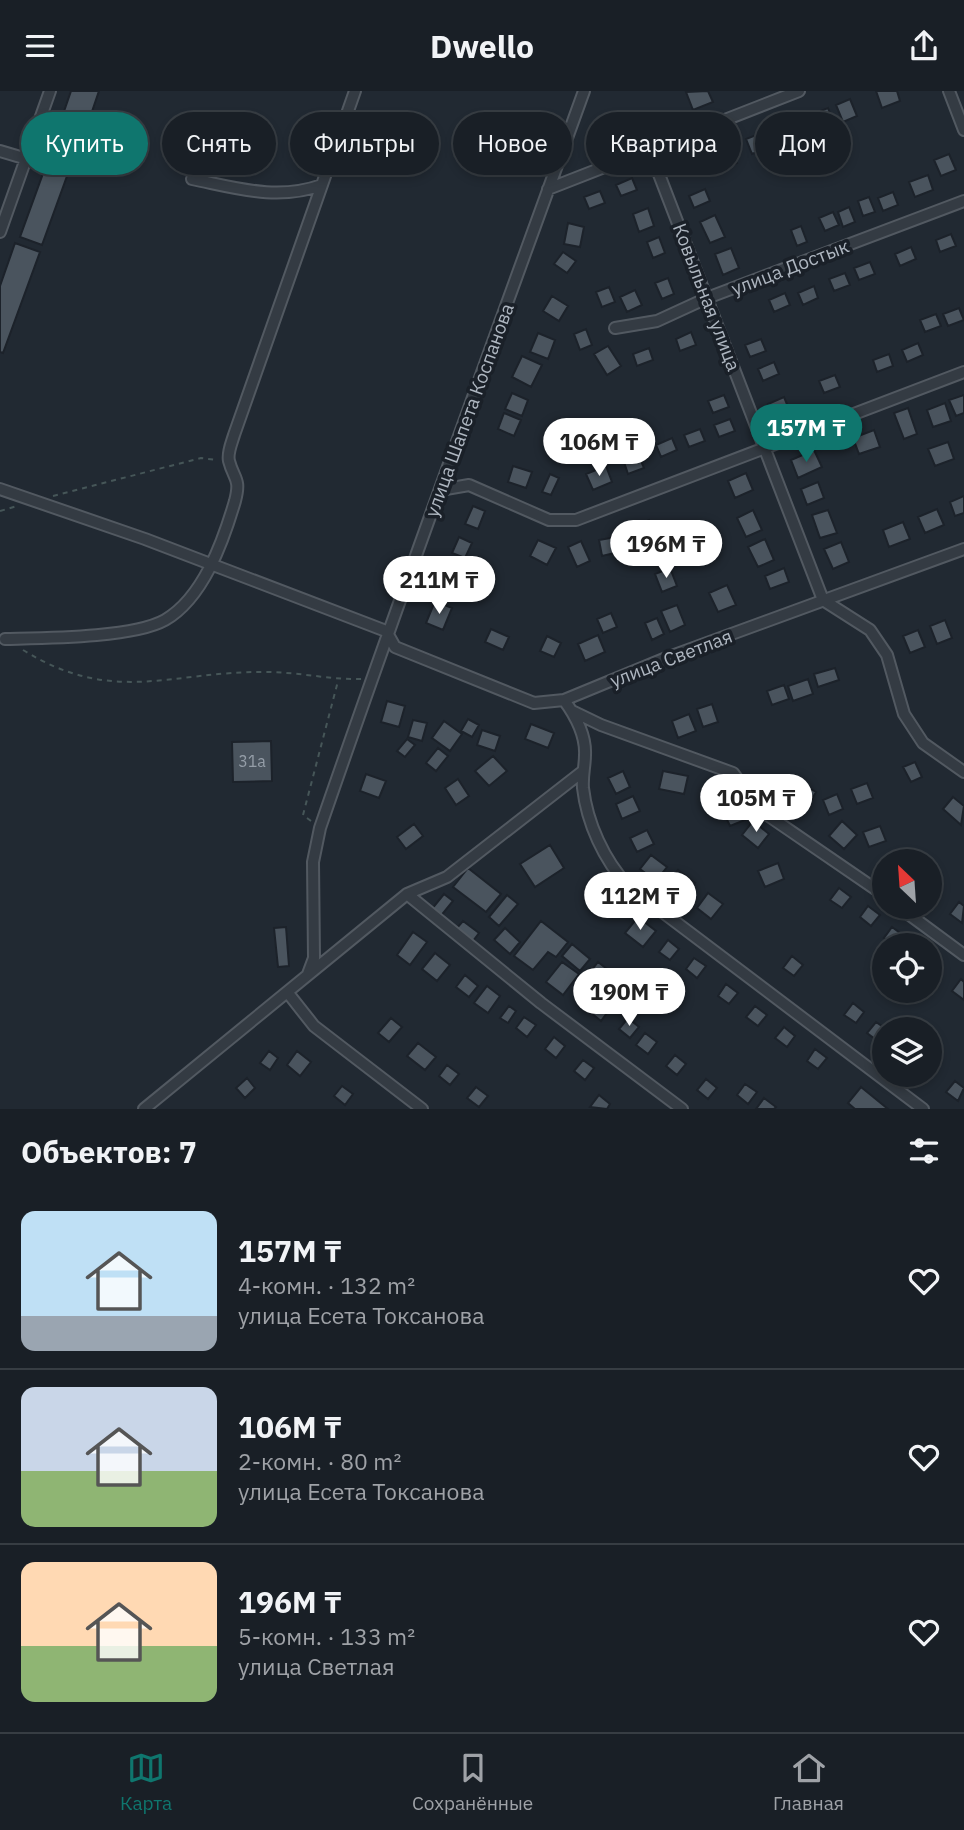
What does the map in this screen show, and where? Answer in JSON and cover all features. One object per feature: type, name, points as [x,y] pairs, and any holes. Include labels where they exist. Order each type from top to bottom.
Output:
[{"type":"street","points":[[43,112],[50,91]]},
{"type":"street","points":[[5,639],[81,636],[153,624],[176,611],[195,591],[211,563],[237,488],[238,477],[229,461],[234,435],[355,91]]},
{"type":"street","name":"улица Шапета Коспанова","points":[[308,974],[314,958],[313,862],[320,828],[386,631],[440,491],[584,91]]},
{"type":"street","points":[[741,114],[799,91]]},
{"type":"street","points":[[950,91],[964,130]]},
{"type":"street","points":[[0,151],[21,157]]},
{"type":"street","points":[[0,232],[21,175]]},
{"type":"street","points":[[548,189],[586,175]]},
{"type":"street","name":"Ковыльная улица","points":[[660,175],[823,600]]},
{"type":"street","points":[[192,179],[276,195],[322,185]]},
{"type":"street","name":"улица Достык","points":[[615,328],[657,321],[708,297],[964,201]]},
{"type":"street","points":[[440,491],[469,485],[550,520],[569,521],[964,372]]},
{"type":"street","points":[[0,489],[211,563],[386,631]]},
{"type":"street","name":"улица Светлая","points":[[386,631],[395,647],[534,703],[564,700],[964,549]]},
{"type":"street","points":[[823,600],[870,630],[887,655],[904,714],[923,743],[964,772]]},
{"type":"street","points":[[564,700],[572,711],[584,743],[582,772],[585,799],[605,855],[628,885],[923,1109]]},
{"type":"street","points":[[572,711],[601,725],[733,773],[760,810],[872,887]]},
{"type":"street","points":[[144,1109],[407,894],[447,877],[582,772]]},
{"type":"street","points":[[407,894],[541,1003],[682,1109]]},
{"type":"street","points":[[915,919],[964,955]]},
{"type":"street","points":[[288,993],[314,1026],[422,1109]]},
{"type":"path","points":[[34,501],[201,458],[229,461]]},
{"type":"path","points":[[5,639],[47,665],[71,675],[110,683],[267,672],[338,680],[372,678]]},
{"type":"path","points":[[320,828],[303,815],[338,680]]},
{"type":"building","points":[[71,91],[99,91],[92,112],[64,112]]},
{"type":"building","points":[[708,91],[713,102],[693,110],[686,92]]},
{"type":"building","points":[[876,91],[897,91],[900,101],[882,108]]},
{"type":"building","points":[[850,99],[857,116],[851,119],[851,112],[839,112],[836,105]]},
{"type":"building","points":[[755,136],[755,153],[752,154],[746,139]]},
{"type":"building","points":[[949,154],[956,170],[941,176],[934,160]]},
{"type":"building","points":[[42,175],[67,175],[42,245],[20,237]]},
{"type":"building","points":[[928,175],[933,190],[915,197],[909,182]]},
{"type":"building","points":[[632,178],[637,190],[621,196],[616,185]]},
{"type":"building","points":[[705,189],[710,201],[694,208],[689,196]]},
{"type":"building","points":[[600,191],[605,203],[589,209],[584,197]]},
{"type":"building","points":[[893,192],[898,205],[883,211],[878,198]]},
{"type":"building","points":[[869,197],[875,212],[863,216],[858,201]]},
{"type":"building","points":[[849,207],[855,222],[843,227],[838,212]]},
{"type":"building","points":[[648,208],[654,226],[639,232],[633,214]]},
{"type":"building","points":[[833,212],[839,225],[825,231],[819,218]]},
{"type":"building","points":[[715,215],[725,237],[710,243],[700,222]]},
{"type":"building","points":[[568,223],[584,227],[580,247],[564,244]]},
{"type":"building","points":[[801,226],[807,242],[797,246],[791,230]]},
{"type":"building","points":[[951,234],[956,246],[940,252],[936,240]]},
{"type":"building","points":[[659,237],[665,253],[653,258],[647,242]]},
{"type":"building","points":[[15,243],[40,252],[3,353],[0,352],[0,286]]},
{"type":"building","points":[[911,247],[916,259],[900,266],[895,254]]},
{"type":"building","points":[[731,248],[739,268],[723,275],[715,254]]},
{"type":"building","points":[[563,252],[576,261],[567,273],[554,264]]},
{"type":"building","points":[[870,262],[875,274],[859,280],[854,268]]},
{"type":"building","points":[[845,273],[850,285],[834,291],[829,279]]},
{"type":"building","points":[[668,278],[674,294],[662,299],[655,283]]},
{"type":"building","points":[[814,286],[818,298],[803,305],[798,293]]},
{"type":"building","points":[[609,287],[615,302],[602,307],[596,292]]},
{"type":"building","points":[[635,290],[642,305],[627,312],[620,297]]},
{"type":"building","points":[[785,293],[790,305],[774,312],[769,300]]},
{"type":"building","points":[[552,296],[568,306],[559,321],[543,311]]},
{"type":"building","points":[[959,308],[964,320],[948,326],[943,314]]},
{"type":"building","points":[[936,314],[941,326],[925,332],[920,320]]},
{"type":"building","points":[[586,329],[592,345],[580,350],[574,334]]},
{"type":"building","points":[[691,332],[696,345],[680,351],[676,339]]},
{"type":"building","points":[[538,333],[555,340],[548,359],[530,352]]},
{"type":"building","points":[[761,339],[766,351],[750,357],[745,345]]},
{"type":"building","points":[[918,343],[923,355],[907,362],[902,350]]},
{"type":"building","points":[[608,346],[621,366],[607,375],[594,354]]},
{"type":"building","points":[[649,348],[653,360],[637,366],[633,354]]},
{"type":"building","points":[[889,354],[893,366],[877,372],[873,360]]},
{"type":"building","points":[[522,356],[542,365],[531,387],[512,377]]},
{"type":"building","points":[[774,362],[779,374],[763,381],[758,369]]},
{"type":"building","points":[[835,375],[840,387],[824,393],[819,381]]},
{"type":"building","points":[[512,393],[528,400],[522,416],[505,409]]},
{"type":"building","points":[[724,395],[729,407],[713,413],[708,401]]},
{"type":"building","points":[[964,395],[964,413],[956,416],[949,400]]},
{"type":"building","points":[[784,397],[789,409],[773,416],[768,404]]},
{"type":"building","points":[[945,403],[951,421],[933,427],[927,410]]},
{"type":"building","points":[[908,408],[917,434],[904,439],[894,413]]},
{"type":"building","points":[[504,413],[521,420],[514,436],[498,429]]},
{"type":"building","points":[[730,419],[735,431],[719,437],[714,425]]},
{"type":"building","points":[[700,429],[705,441],[689,447],[684,435]]},
{"type":"building","points":[[874,430],[880,447],[859,454],[853,438]]},
{"type":"building","points":[[672,438],[677,450],[661,457],[656,445]]},
{"type":"building","points":[[948,442],[954,459],[935,466],[928,449]]},
{"type":"building","points":[[814,450],[822,467],[798,478],[791,460]]},
{"type":"building","points":[[639,456],[644,468],[628,474],[624,462]]},
{"type":"building","points":[[513,466],[532,472],[526,488],[508,482]]},
{"type":"building","points":[[606,466],[612,482],[593,490],[586,474]]},
{"type":"building","points":[[746,473],[753,490],[735,498],[728,481]]},
{"type":"building","points":[[550,474],[559,478],[551,495],[542,492]]},
{"type":"building","points":[[818,482],[824,498],[807,505],[801,489]]},
{"type":"building","points":[[964,496],[964,513],[955,516],[950,502]]},
{"type":"building","points":[[473,506],[485,511],[478,529],[465,524]]},
{"type":"building","points":[[937,509],[944,525],[925,533],[918,517]]},
{"type":"building","points":[[753,510],[762,530],[746,537],[737,518]]},
{"type":"building","points":[[828,510],[837,533],[820,538],[812,515]]},
{"type":"building","points":[[649,520],[656,534],[637,543],[630,529]]},
{"type":"building","points":[[903,522],[910,539],[889,547],[883,530]]},
{"type":"building","points":[[459,537],[472,543],[465,558],[452,553]]},
{"type":"building","points":[[616,537],[619,552],[602,556],[599,540]]},
{"type":"building","points":[[765,539],[774,560],[758,567],[748,547]]},
{"type":"building","points":[[538,540],[556,548],[547,565],[530,556]]},
{"type":"building","points":[[581,541],[590,561],[577,567],[568,547]]},
{"type":"building","points":[[841,542],[849,562],[833,569],[824,549]]},
{"type":"building","points":[[670,568],[677,586],[662,592],[655,574]]},
{"type":"building","points":[[784,568],[789,582],[770,589],[765,576]]},
{"type":"building","points":[[442,575],[460,583],[453,598],[436,591]]},
{"type":"building","points":[[727,585],[736,605],[718,612],[709,593]]},
{"type":"building","points":[[435,601],[452,608],[443,630],[426,623]]},
{"type":"building","points":[[677,605],[685,625],[670,632],[661,611]]},
{"type":"building","points":[[611,613],[617,627],[603,633],[597,619]]},
{"type":"building","points":[[657,618],[664,634],[652,640],[645,623]]},
{"type":"building","points":[[945,620],[952,638],[937,644],[930,626]]},
{"type":"building","points":[[491,629],[509,637],[503,650],[485,642]]},
{"type":"building","points":[[918,630],[925,647],[910,653],[903,636]]},
{"type":"building","points":[[598,635],[605,652],[585,661],[578,644]]},
{"type":"building","points":[[547,636],[561,643],[554,657],[540,651]]},
{"type":"building","points":[[835,668],[839,680],[818,687],[814,674]]},
{"type":"building","points":[[808,679],[813,694],[793,701],[788,686]]},
{"type":"building","points":[[784,685],[789,699],[772,705],[767,691]]},
{"type":"building","points":[[387,701],[405,706],[399,727],[381,722]]},
{"type":"building","points":[[712,704],[718,722],[703,727],[697,709]]},
{"type":"building","points":[[689,714],[696,731],[678,738],[672,721]]},
{"type":"building","points":[[468,719],[479,725],[472,737],[461,731]]},
{"type":"building","points":[[413,720],[427,723],[422,741],[408,737]]},
{"type":"building","points":[[444,721],[462,734],[450,751],[432,738]]},
{"type":"building","points":[[531,724],[554,733],[548,748],[525,739]]},
{"type":"building","points":[[482,730],[500,736],[495,751],[477,745]]},
{"type":"building","points":[[407,739],[415,745],[405,757],[397,751]]},
{"type":"building","points":[[271,741],[272,781],[233,782],[232,742]]},
{"type":"building","points":[[438,748],[448,756],[436,771],[426,763]]},
{"type":"building","points":[[493,756],[507,771],[489,786],[475,771]]},
{"type":"building","points":[[915,762],[922,777],[911,782],[903,767]]},
{"type":"building","points":[[623,771],[630,787],[616,794],[608,778]]},
{"type":"building","points":[[663,771],[688,776],[684,794],[659,789]]},
{"type":"building","points":[[366,774],[386,781],[379,798],[360,791]]},
{"type":"building","points":[[458,779],[469,796],[456,805],[445,788]]},
{"type":"building","points":[[867,783],[873,798],[857,804],[851,789]]},
{"type":"building","points":[[804,785],[816,792],[807,808],[794,801]]},
{"type":"building","points":[[837,794],[843,809],[829,815],[823,800]]},
{"type":"building","points":[[633,796],[640,811],[622,819],[616,804]]},
{"type":"building","points":[[953,797],[964,806],[961,825],[943,809]]},
{"type":"building","points":[[735,798],[745,820],[730,826],[720,805]]},
{"type":"building","points":[[753,821],[769,834],[758,848],[742,835]]},
{"type":"building","points":[[842,821],[857,835],[844,849],[829,836]]},
{"type":"building","points":[[414,824],[423,836],[406,849],[397,837]]},
{"type":"building","points":[[880,826],[886,841],[869,847],[863,832]]},
{"type":"building","points":[[647,830],[654,844],[637,852],[630,838]]},
{"type":"building","points":[[550,845],[564,868],[535,887],[520,864]]},
{"type":"building","points":[[651,855],[667,867],[656,881],[640,869]]},
{"type":"building","points":[[778,863],[784,879],[765,887],[758,871]]},
{"type":"building","points":[[468,868],[501,894],[486,912],[453,887]]},
{"type":"building","points":[[678,870],[695,883],[684,897],[667,884]]},
{"type":"building","points":[[604,888],[623,901],[612,917],[586,899],[593,890],[599,894]]},
{"type":"building","points":[[839,888],[851,897],[842,908],[830,900]]},
{"type":"building","points":[[708,893],[723,904],[711,919],[697,908]]},
{"type":"building","points":[[444,894],[453,901],[440,917],[431,910]]},
{"type":"building","points":[[507,895],[518,904],[499,926],[489,917]]},
{"type":"building","points":[[959,902],[964,906],[962,923],[950,914]]},
{"type":"building","points":[[868,906],[872,909],[872,919],[877,919],[871,926],[860,917]]},
{"type":"building","points":[[638,917],[656,931],[643,947],[625,933]]},
{"type":"building","points":[[463,921],[479,933],[473,941],[456,929]]},
{"type":"building","points":[[541,921],[568,942],[556,957],[548,952],[533,970],[514,956]]},
{"type":"building","points":[[286,927],[289,966],[278,967],[274,928]]},
{"type":"building","points":[[892,927],[900,933],[888,933]]},
{"type":"building","points":[[505,928],[520,942],[510,954],[494,940]]},
{"type":"building","points":[[413,932],[427,942],[410,965],[397,955]]},
{"type":"building","points":[[668,940],[679,949],[670,960],[659,952]]},
{"type":"building","points":[[572,944],[590,959],[580,971],[562,956]]},
{"type":"building","points":[[435,953],[450,965],[437,981],[422,969]]},
{"type":"building","points":[[792,956],[803,965],[794,976],[783,968]]},
{"type":"building","points":[[694,958],[706,966],[697,978],[686,969]]},
{"type":"building","points":[[562,962],[579,974],[563,995],[546,982]]},
{"type":"building","points":[[598,962],[616,976],[609,985],[591,971]]},
{"type":"building","points":[[465,975],[478,986],[469,997],[456,987]]},
{"type":"building","points":[[961,979],[964,982],[964,1000],[952,991]]},
{"type":"building","points":[[726,984],[738,993],[729,1004],[718,996]]},
{"type":"building","points":[[487,986],[500,996],[488,1013],[474,1003]]},
{"type":"building","points":[[599,1000],[610,1009],[601,1021],[590,1012]]},
{"type":"building","points":[[853,1003],[864,1012],[856,1023],[844,1015]]},
{"type":"building","points":[[509,1006],[516,1011],[508,1023],[500,1018]]},
{"type":"building","points":[[755,1006],[767,1015],[758,1026],[746,1017]]},
{"type":"building","points":[[524,1017],[536,1025],[527,1037],[516,1028]]},
{"type":"building","points":[[391,1018],[402,1027],[389,1042],[378,1033]]},
{"type":"building","points":[[628,1018],[639,1027],[630,1038],[619,1029]]},
{"type":"building","points":[[784,1027],[795,1036],[787,1047],[775,1038]]},
{"type":"building","points":[[645,1033],[657,1042],[648,1054],[636,1045]]},
{"type":"building","points":[[554,1037],[565,1046],[556,1058],[545,1049]]},
{"type":"building","points":[[418,1043],[436,1057],[425,1070],[407,1056]]},
{"type":"building","points":[[815,1049],[827,1058],[818,1069],[807,1061]]},
{"type":"building","points":[[269,1051],[278,1058],[270,1070],[260,1063]]},
{"type":"building","points":[[297,1051],[311,1062],[300,1076],[287,1065]]},
{"type":"building","points":[[675,1055],[686,1064],[677,1075],[666,1066]]},
{"type":"building","points":[[583,1060],[594,1068],[585,1080],[574,1071]]},
{"type":"building","points":[[447,1065],[459,1074],[450,1085],[439,1076]]},
{"type":"building","points":[[247,1078],[255,1088],[245,1098],[236,1088]]},
{"type":"building","points":[[706,1079],[717,1088],[708,1099],[697,1090]]},
{"type":"building","points":[[955,1081],[964,1088],[958,1101],[946,1092]]},
{"type":"building","points":[[745,1084],[757,1092],[748,1104],[737,1095]]},
{"type":"building","points":[[342,1086],[353,1094],[345,1105],[334,1096]]},
{"type":"building","points":[[476,1087],[488,1096],[479,1107],[467,1098]]},
{"type":"building","points":[[861,1087],[888,1109],[855,1109],[848,1103]]},
{"type":"building","points":[[599,1095],[610,1104],[607,1109],[590,1107]]},
{"type":"building","points":[[764,1098],[776,1107],[756,1109]]}]
